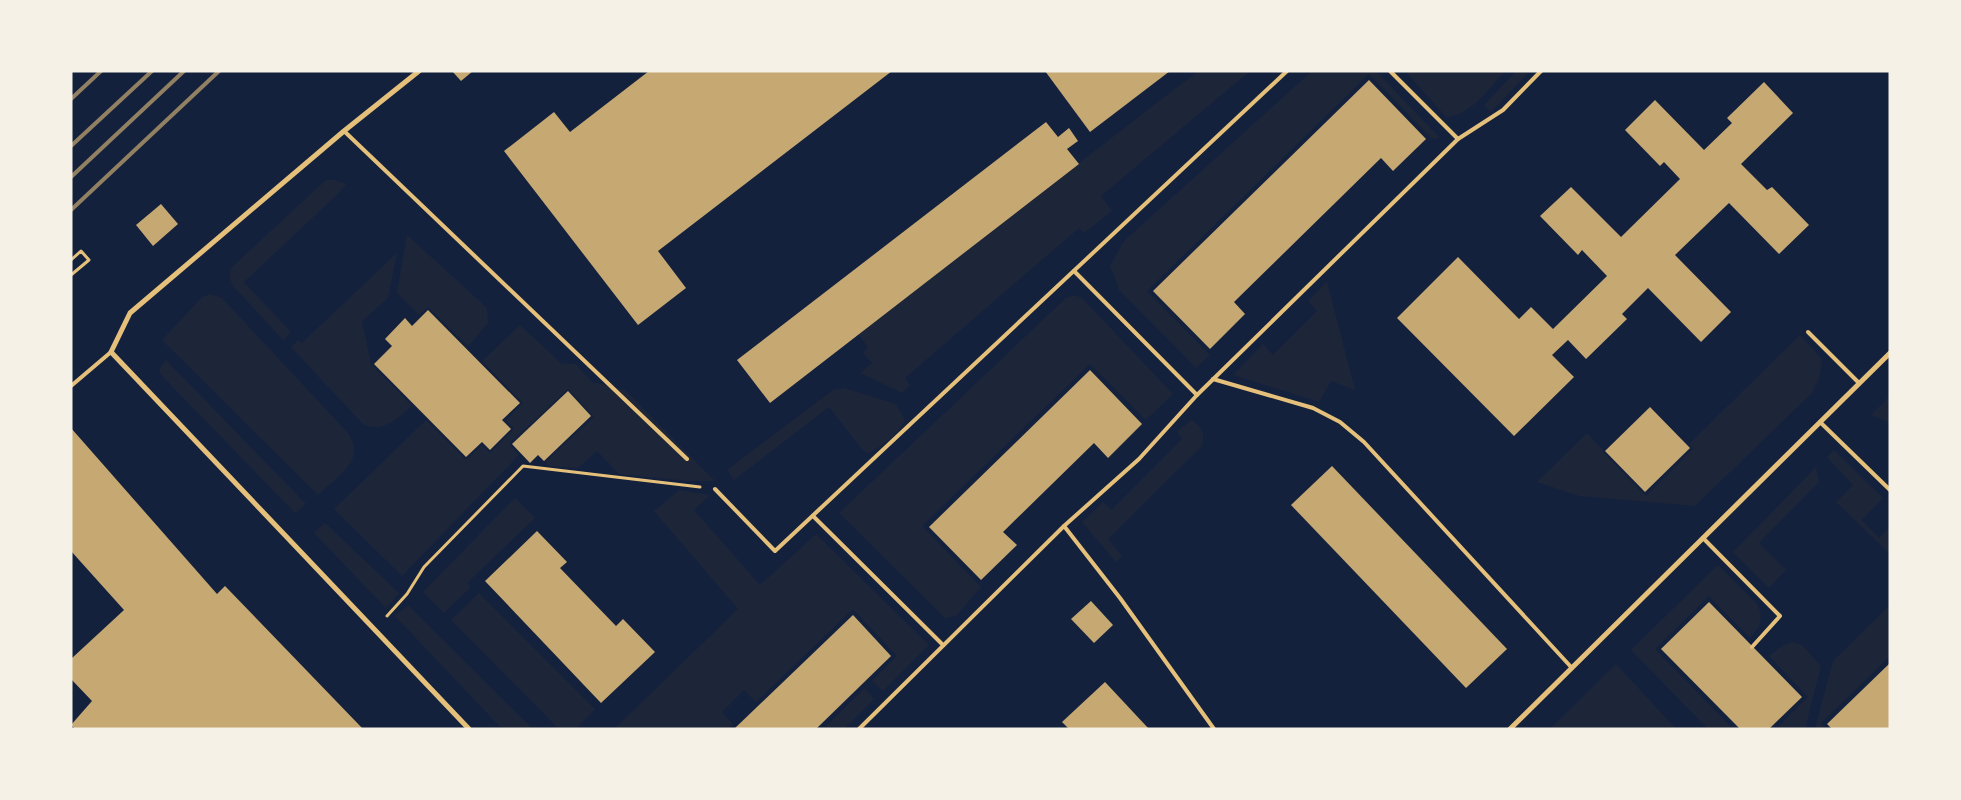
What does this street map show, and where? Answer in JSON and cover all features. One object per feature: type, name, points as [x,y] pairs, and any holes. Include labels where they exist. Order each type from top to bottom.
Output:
[{"type":"street","points":[[419,71],[344,131],[130,312],[111,352],[468,729]]},
{"type":"street","points":[[1510,729],[1890,353]]},
{"type":"lane","points":[[715,489],[774,551],[1287,71]]},
{"type":"lane","points":[[1390,71],[1458,139]]},
{"type":"lane","points":[[859,729],[942,644],[1064,526],[1139,459],[1213,378],[1458,139],[1503,110],[1541,71]]},
{"type":"lane","points":[[344,131],[686,459]]},
{"type":"lane","points":[[1074,271],[1197,395]]},
{"type":"lane","points":[[1808,332],[1859,383]]},
{"type":"lane","points":[[71,386],[111,352]]},
{"type":"lane","points":[[1213,378],[1314,408],[1340,422],[1364,442],[1572,668]]},
{"type":"lane","points":[[1820,422],[1890,490]]},
{"type":"lane","points":[[813,516],[942,644]]},
{"type":"lane","points":[[1064,526],[1120,598],[1214,729]]},
{"type":"lane","points":[[1703,538],[1780,616],[1752,647]]},
{"type":"path","points":[[71,260],[81,251],[88,260],[71,275]]},
{"type":"path","points":[[374,630],[407,594],[424,567],[523,466],[715,489]]},
{"type":"shaded area","points":[[1198,71],[1250,71],[1101,196],[1112,211],[1084,233],[1079,228],[905,378],[910,385],[902,393],[860,373],[872,363],[863,353],[868,347],[858,334]]},
{"type":"shaded area","points":[[1312,71],[1376,71],[1440,138],[1432,139],[1369,74],[1147,291],[1210,355],[1196,368],[1119,290],[1110,266],[1124,241]]},
{"type":"shaded area","points":[[1405,71],[1505,71],[1472,106],[1455,115],[1446,117]]},
{"type":"shaded area","points":[[1516,71],[1530,71],[1491,112],[1484,105]]},
{"type":"shaded area","points":[[326,180],[335,180],[346,184],[340,192],[244,282],[291,332],[283,340],[235,288],[230,280],[230,272],[233,266]]},
{"type":"shaded area","points":[[407,235],[487,308],[488,323],[468,346],[428,307],[419,315],[397,293]]},
{"type":"shaded area","points":[[397,253],[388,298],[362,321],[371,364],[412,406],[390,423],[384,426],[371,427],[364,425],[291,347],[298,340],[302,343]]},
{"type":"shaded area","points":[[1327,282],[1355,390],[1331,381],[1319,402],[1233,375],[1263,344],[1273,355],[1317,311],[1308,301]]},
{"type":"shaded area","points":[[210,294],[222,298],[348,433],[352,440],[354,455],[351,462],[318,495],[162,340],[202,297]]},
{"type":"shaded area","points":[[1075,295],[1083,299],[1173,394],[1146,420],[1090,364],[922,526],[981,587],[956,616],[945,618],[839,513],[1066,298]]},
{"type":"shaded area","points":[[520,325],[562,364],[576,364],[592,382],[625,390],[715,481],[688,481],[619,474],[597,451],[578,468],[549,466],[545,462],[594,417],[568,389],[509,444],[519,455],[402,576],[334,509],[426,420],[466,460],[482,445],[490,453],[514,429],[506,420],[523,403],[482,361]]},
{"type":"shaded area","points":[[1800,335],[1822,359],[1819,378],[1812,393],[1695,506],[1579,496],[1537,482],[1587,433],[1646,496],[1693,449],[1689,444]]},
{"type":"shaded area","points":[[166,360],[306,504],[295,513],[162,376],[159,370]]},
{"type":"shaded area","points":[[844,388],[896,404],[905,420],[903,425],[889,440],[867,453],[829,407],[734,480],[727,470],[833,390]]},
{"type":"shaded area","points":[[1890,396],[1890,423],[1871,415]]},
{"type":"shaded area","points":[[1192,420],[1202,431],[1202,446],[1108,539],[1122,556],[1116,562],[1082,522],[1103,502],[1112,510],[1182,439],[1177,431]]},
{"type":"shaded area","points":[[1834,450],[1883,498],[1862,520],[1879,538],[1890,527],[1890,554],[1836,502],[1853,485],[1827,457]]},
{"type":"shaded area","points":[[1816,467],[1819,482],[1759,543],[1786,570],[1769,588],[1733,552]]},
{"type":"shaded area","points":[[679,490],[710,495],[694,510],[760,585],[816,534],[929,645],[883,691],[872,681],[897,656],[853,609],[756,702],[744,690],[722,712],[733,724],[728,729],[614,729],[738,609],[654,511]]},
{"type":"shaded area","points":[[515,498],[535,518],[467,583],[471,587],[444,613],[423,592]]},
{"type":"shaded area","points":[[325,523],[399,593],[386,608],[314,533]]},
{"type":"shaded area","points":[[1718,565],[1757,604],[1761,618],[1754,634],[1750,638],[1709,596],[1655,649],[1733,729],[1708,729],[1631,650]]},
{"type":"shaded area","points":[[479,593],[595,709],[576,729],[559,729],[451,620]]},
{"type":"shaded area","points":[[408,605],[533,729],[502,729],[395,616]]},
{"type":"shaded area","points":[[1890,605],[1890,656],[1821,723],[1826,729],[1815,729],[1833,661]]},
{"type":"shaded area","points":[[1792,642],[1802,645],[1821,666],[1805,729],[1776,729],[1808,697],[1769,656],[1782,646]]},
{"type":"shaded area","points":[[1616,664],[1676,729],[1550,729]]},
{"type":"shaded area","points":[[865,688],[874,699],[844,729],[823,729]]},
{"type":"building","points":[[452,71],[473,71],[461,81]]},
{"type":"building","points":[[649,71],[892,71],[658,251],[686,288],[638,325],[504,151],[554,112],[570,132]]},
{"type":"building","points":[[1045,71],[1170,71],[1090,132]]},
{"type":"building","points":[[1369,80],[1426,139],[1393,171],[1381,158],[1234,302],[1245,314],[1210,349],[1153,291]]},
{"type":"building","points":[[1764,82],[1793,113],[1741,164],[1767,190],[1772,187],[1809,225],[1779,254],[1729,203],[1675,255],[1731,312],[1701,342],[1648,288],[1622,314],[1627,319],[1586,359],[1568,340],[1552,355],[1574,377],[1514,436],[1397,318],[1458,257],[1519,319],[1531,307],[1553,329],[1607,276],[1582,250],[1578,255],[1540,216],[1571,187],[1621,237],[1680,179],[1664,162],[1660,166],[1625,130],[1655,100],[1704,150],[1732,123],[1727,118]]},
{"type":"building","points":[[1046,122],[1058,137],[1069,128],[1078,141],[1067,149],[1079,164],[770,403],[737,360]]},
{"type":"building","points":[[161,204],[178,224],[153,246],[136,225]]},
{"type":"building","points":[[428,310],[520,403],[502,420],[511,429],[490,450],[482,442],[466,457],[374,364],[392,346],[385,339],[405,318],[412,326]]},
{"type":"building","points":[[1090,370],[1142,424],[1108,458],[1094,443],[1003,532],[1017,545],[981,580],[929,527]]},
{"type":"building","points":[[568,391],[591,416],[544,461],[538,455],[530,463],[512,444]]},
{"type":"building","points":[[1650,407],[1690,448],[1645,492],[1605,451]]},
{"type":"building","points":[[71,428],[217,594],[225,586],[363,729],[75,729],[71,725],[92,701],[71,679],[71,659],[124,610],[71,551]]},
{"type":"building","points":[[1332,466],[1507,649],[1466,688],[1291,505]]},
{"type":"building","points":[[537,531],[567,562],[560,568],[616,626],[623,619],[655,652],[601,703],[485,581]]},
{"type":"building","points":[[1091,601],[1113,625],[1094,643],[1071,619]]},
{"type":"building","points":[[1709,602],[1802,697],[1769,729],[1740,729],[1661,649]]},
{"type":"building","points":[[853,615],[891,656],[816,729],[734,729]]},
{"type":"building","points":[[1890,663],[1890,729],[1832,729],[1827,724]]},
{"type":"building","points":[[1105,682],[1149,729],[1069,729],[1062,722]]},
{"type":"railway","points":[[71,99],[101,71]]},
{"type":"railway","points":[[71,146],[152,71]]},
{"type":"railway","points":[[71,177],[184,71]]},
{"type":"railway","points":[[71,210],[219,71]]}]
